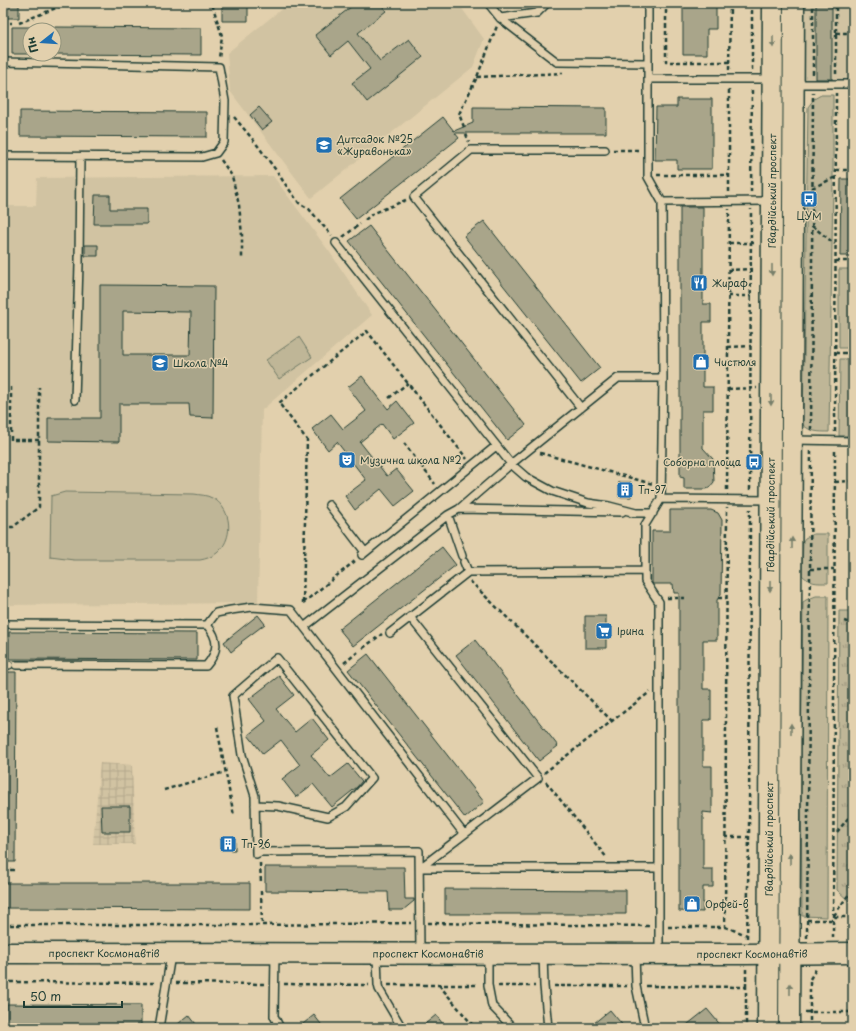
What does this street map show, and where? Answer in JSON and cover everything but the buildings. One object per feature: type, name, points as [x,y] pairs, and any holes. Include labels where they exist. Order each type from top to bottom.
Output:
[{"type":"main road","name":"Гвардійський проспект","points":[[768,1028],[771,500],[763,351],[772,201],[773,3]]},
{"type":"main road","name":"Гвардійський проспект","points":[[789,1028],[801,440],[793,356],[803,84],[794,3]]},
{"type":"main road","points":[[763,351],[793,356]]},
{"type":"main road","name":"проспект Космонавтів","points":[[3,953],[853,953]]},
{"type":"lane","points":[[488,3],[500,18],[557,62],[648,63]]},
{"type":"lane","points":[[500,18],[537,13],[546,3]]},
{"type":"lane","points":[[648,3],[647,175],[662,202],[663,378],[661,500],[645,525],[645,581],[659,602],[659,954]]},
{"type":"lane","points":[[3,62],[220,67],[225,101],[224,142],[216,153],[202,157],[3,156]]},
{"type":"lane","points":[[648,79],[773,79]]},
{"type":"lane","points":[[803,84],[853,84]]},
{"type":"lane","points":[[580,408],[414,197],[471,150],[605,150]]},
{"type":"lane","points":[[75,400],[79,264],[80,157]]},
{"type":"lane","points":[[662,202],[772,201]]},
{"type":"lane","points":[[335,241],[511,464],[526,477],[552,491],[588,503],[636,513]]},
{"type":"lane","points":[[304,626],[448,514],[459,509],[511,464],[618,378],[663,378]]},
{"type":"lane","points":[[801,440],[853,441]]},
{"type":"lane","points":[[329,505],[364,554],[496,446]]},
{"type":"lane","points":[[661,500],[771,500]]},
{"type":"lane","points":[[459,509],[653,513]]},
{"type":"lane","points":[[448,514],[463,559],[466,574]]},
{"type":"lane","points":[[390,632],[466,574],[645,571]]},
{"type":"lane","points":[[207,625],[216,613],[231,610],[252,608],[291,610],[464,834]]},
{"type":"lane","points":[[410,617],[539,777],[420,868]]},
{"type":"lane","points":[[3,624],[207,625],[213,632],[216,641],[216,650],[212,659],[206,666],[9,665]]},
{"type":"lane","points":[[255,805],[278,806],[328,817],[346,807],[372,778],[278,658],[233,696],[242,755],[254,796],[256,854],[260,852],[419,852],[420,954]]},
{"type":"lane","points":[[420,868],[659,868]]},
{"type":"lane","points":[[159,1028],[171,953]]},
{"type":"lane","points":[[275,953],[274,1016],[280,1028]]},
{"type":"lane","points":[[377,954],[379,989],[402,1028]]},
{"type":"lane","points":[[488,954],[488,986],[492,1006],[513,1028]]},
{"type":"lane","points":[[544,954],[544,986],[548,1028]]},
{"type":"lane","points":[[636,954],[636,986],[645,1028]]},
{"type":"path","points":[[19,23],[68,3]]},
{"type":"path","points":[[205,3],[213,7],[222,36],[219,55],[220,67]]},
{"type":"path","points":[[666,3],[666,62],[730,62]]},
{"type":"path","points":[[726,928],[726,598],[730,3]]},
{"type":"path","points":[[807,939],[810,568],[801,440],[812,226],[812,188],[803,84],[813,3]]},
{"type":"path","points":[[810,1028],[810,979],[833,939],[836,3]]},
{"type":"path","points":[[464,127],[459,114],[477,77],[500,18]]},
{"type":"path","points":[[3,23],[12,23]]},
{"type":"path","points":[[836,33],[853,33]]},
{"type":"path","points":[[224,115],[232,115],[260,148],[299,203],[309,209],[335,241],[360,224]]},
{"type":"path","points":[[605,150],[640,150]]},
{"type":"path","points":[[216,153],[232,176],[242,235],[242,259]]},
{"type":"path","points":[[836,170],[853,170]]},
{"type":"path","points":[[647,175],[729,175]]},
{"type":"path","points":[[812,188],[836,177]]},
{"type":"path","points":[[365,220],[372,214],[414,197]]},
{"type":"path","points":[[812,226],[835,244]]},
{"type":"path","points":[[729,243],[761,243]]},
{"type":"path","points":[[835,261],[853,261]]},
{"type":"path","points":[[728,270],[758,269]]},
{"type":"path","points":[[728,296],[758,296]]},
{"type":"path","points":[[364,554],[303,603],[307,440],[279,403],[367,331],[472,466]]},
{"type":"path","points":[[728,346],[763,351]]},
{"type":"path","points":[[835,353],[853,353]]},
{"type":"path","points":[[728,364],[751,364]]},
{"type":"path","points":[[389,398],[408,384]]},
{"type":"path","points":[[11,387],[11,440],[39,440]]},
{"type":"path","points":[[3,527],[14,527],[39,508],[39,387]]},
{"type":"path","points":[[728,389],[750,388]]},
{"type":"path","points":[[404,443],[441,491]]},
{"type":"path","points":[[528,450],[661,486]]},
{"type":"path","points":[[834,482],[852,482]]},
{"type":"path","points":[[810,568],[834,569]]},
{"type":"path","points":[[466,574],[612,721]]},
{"type":"path","points":[[656,598],[688,598]]},
{"type":"path","points":[[718,598],[726,598]]},
{"type":"path","points":[[844,621],[853,624]]},
{"type":"path","points":[[363,648],[387,629],[390,632]]},
{"type":"path","points":[[337,669],[358,652]]},
{"type":"path","points":[[615,868],[539,777],[659,685]]},
{"type":"path","points":[[217,727],[234,816]]},
{"type":"path","points":[[164,790],[226,772]]},
{"type":"path","points":[[838,832],[853,812]]},
{"type":"path","points":[[725,837],[749,837]]},
{"type":"path","points":[[260,852],[261,883]]},
{"type":"path","points":[[3,870],[18,870]]},
{"type":"path","points":[[833,917],[853,890]]},
{"type":"path","points":[[261,891],[262,925]]},
{"type":"path","points":[[833,917],[853,917]]},
{"type":"path","points":[[3,925],[262,925],[420,923],[658,926],[726,928],[747,935]]},
{"type":"path","points":[[3,982],[746,987],[746,1028]]},
{"type":"path","points":[[439,985],[475,1028]]},
{"type":"path","points":[[802,1012],[853,1012]]},
{"type":"shaded area","name":"Дитсадок №25 «Журавонька»","points":[[289,3],[458,3],[484,39],[473,67],[311,198],[230,91],[227,53]]},
{"type":"shaded area","points":[[804,3],[853,3],[853,80],[804,80]]},
{"type":"shaded area","name":"Школа №4","points":[[273,176],[331,254],[372,315],[262,410],[258,603],[3,605],[3,206],[36,206],[37,178]]},
{"type":"shaded area","points":[[100,763],[132,765],[135,844],[93,844]]},
{"type":"green space","points":[[821,95],[833,95],[829,432],[815,431],[803,425],[808,107],[814,99]]},
{"type":"green space","points":[[839,269],[853,269],[853,348],[839,348]]},
{"type":"green space","points":[[299,337],[312,357],[279,379],[266,360]]},
{"type":"green space","points":[[840,359],[853,359],[853,436],[839,436]]},
{"type":"green space","points":[[65,492],[194,494],[208,496],[218,502],[225,511],[229,528],[227,539],[217,553],[209,558],[200,560],[74,560],[50,557],[51,496]]},
{"type":"green space","points":[[813,534],[828,534],[828,583],[814,582],[808,580],[802,575],[803,541],[805,538]]},
{"type":"green space","points":[[816,596],[828,596],[827,917],[802,916],[801,756],[803,602]]},
{"type":"green space","points":[[839,611],[853,611],[853,905],[837,890]]},
{"type":"place","name":"Дитсадок №25 «Журавонька»","points":[[324,145]]},
{"type":"place","name":"ЦУМ","points":[[809,199]]},
{"type":"place","name":"Жираф","points":[[699,283]]},
{"type":"place","name":"Чистюля","points":[[701,362]]},
{"type":"place","name":"Школа №4","points":[[160,363]]},
{"type":"place","name":"Музична школа №2","points":[[347,460]]},
{"type":"place","name":"Соборна площа","points":[[754,462]]},
{"type":"place","name":"Тп-97","points":[[625,490]]},
{"type":"place","name":"Ірина","points":[[604,631]]},
{"type":"place","name":"Тп-96","points":[[228,844]]},
{"type":"place","name":"Орфей-в","points":[[692,904]]}]
